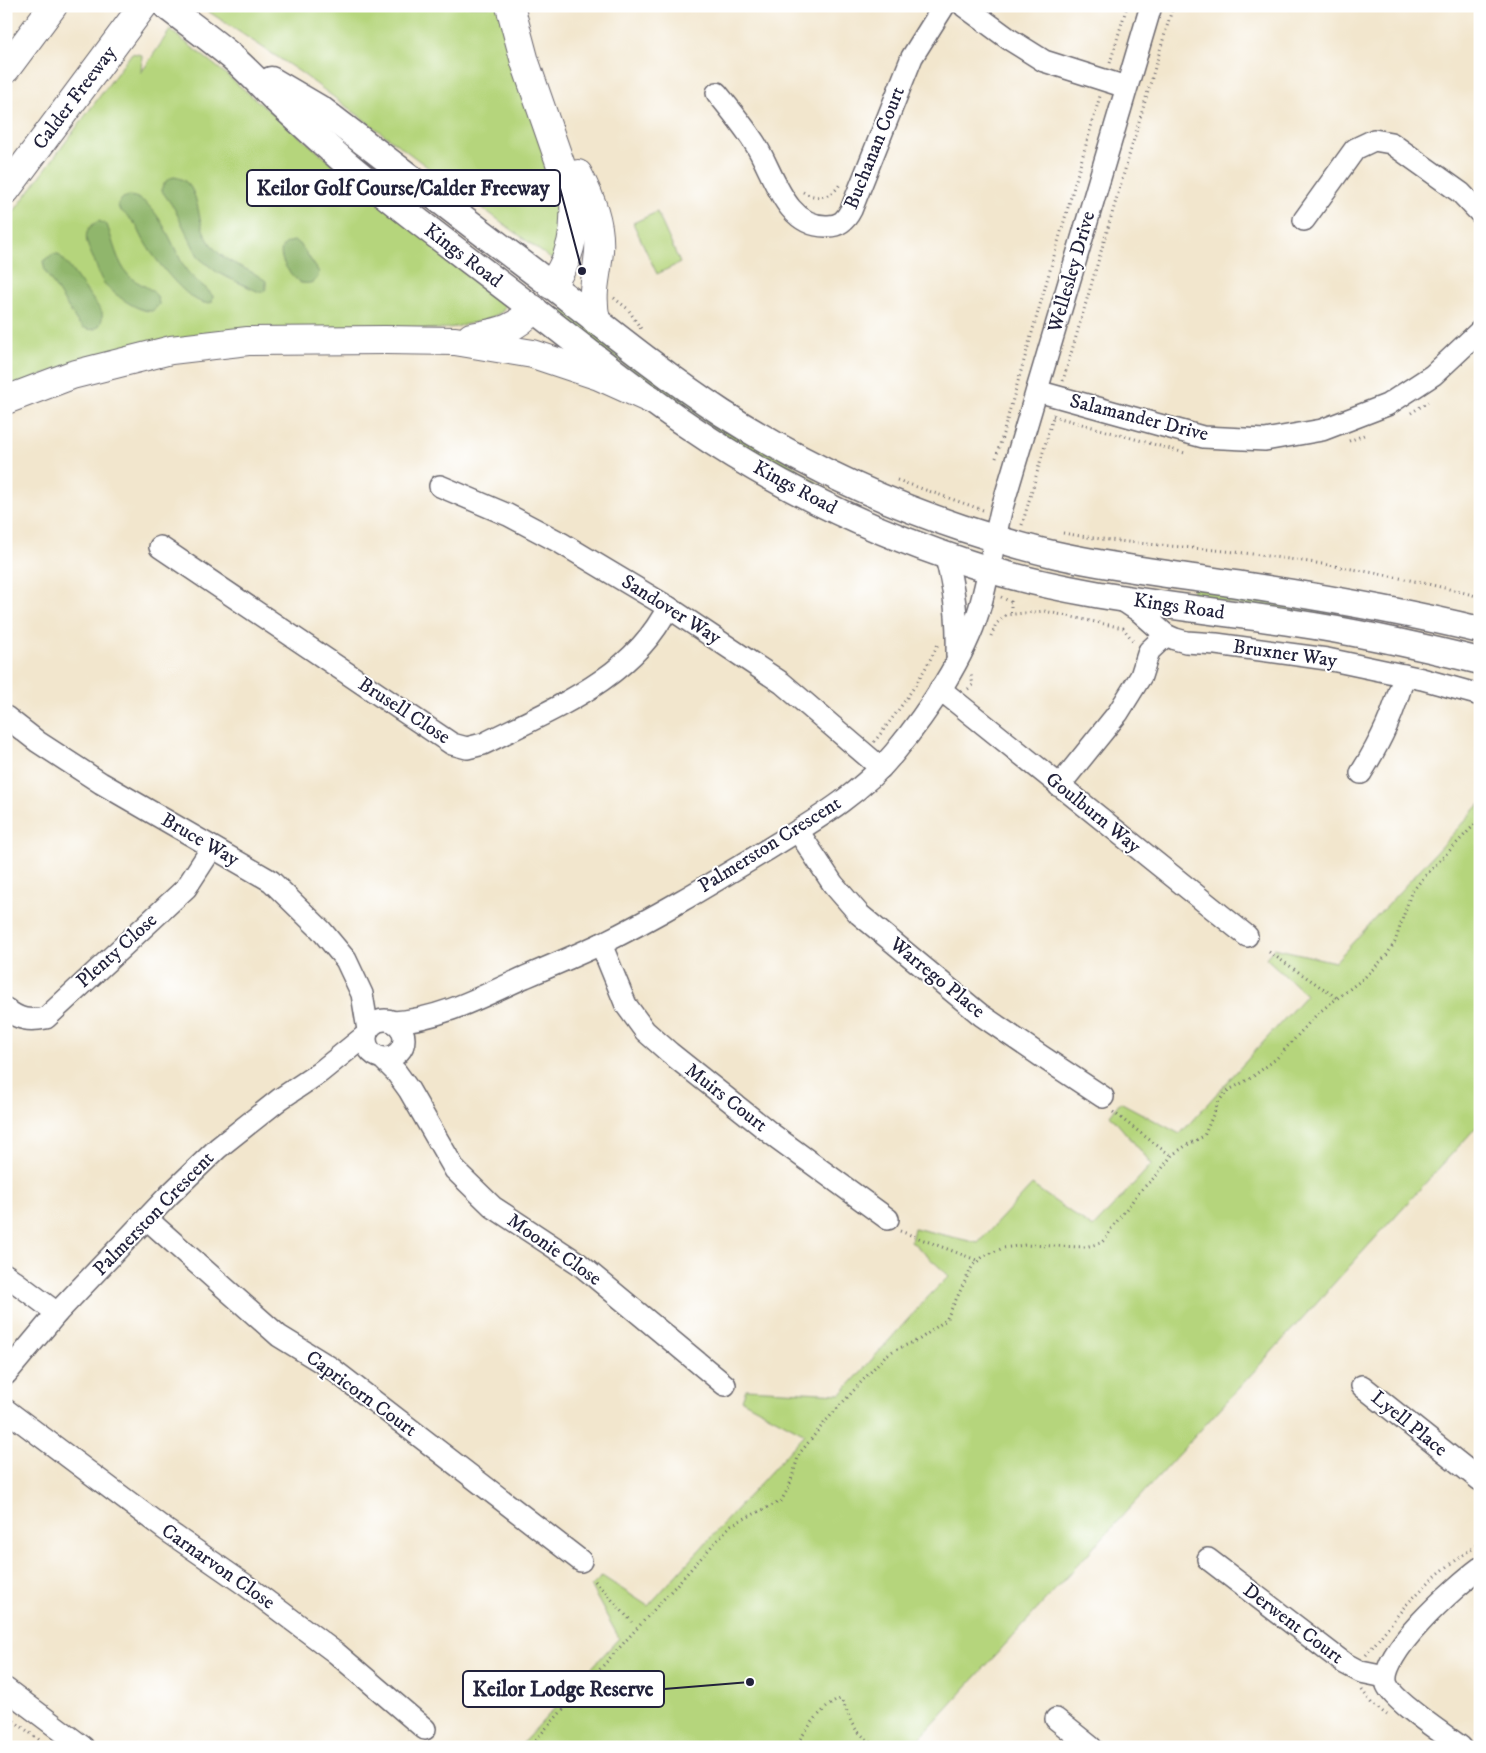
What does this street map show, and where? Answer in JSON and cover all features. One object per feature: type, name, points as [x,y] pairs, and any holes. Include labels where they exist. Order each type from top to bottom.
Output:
[{"type":"highway","points":[[6,68],[53,6]]},
{"type":"highway","name":"Calder Freeway","points":[[6,190],[143,6]]},
{"type":"highway","points":[[510,6],[517,35],[570,190],[575,214],[569,251],[561,272],[551,285]]},
{"type":"highway","points":[[540,105],[579,177],[596,216],[599,251],[593,289],[593,306],[596,320]]},
{"type":"highway","points":[[455,341],[506,330],[525,318],[533,309]]},
{"type":"highway","points":[[6,400],[90,370],[146,355],[200,346],[248,341],[455,341],[547,358],[598,376],[650,400]]},
{"type":"main road","name":"Kings Road","points":[[175,13],[232,57],[306,128],[358,174],[442,241],[650,400],[726,451],[791,488],[865,523],[945,555],[987,580],[1025,580],[1119,598],[1321,627],[1413,645],[1480,661]]},
{"type":"main road","name":"Kings Road","points":[[232,57],[322,110],[596,320],[712,406],[801,460],[860,488],[914,511],[997,528],[1065,556],[1122,567],[1354,602],[1480,630]]},
{"type":"main road","points":[[533,309],[551,285]]},
{"type":"street","name":"Buchanan Court","points":[[717,93],[755,143],[787,205],[804,220],[816,225],[841,224],[851,210],[912,57],[944,6]]},
{"type":"street","points":[[964,6],[1009,39],[1044,60],[1126,87]]},
{"type":"street","name":"Wellesley Drive","points":[[987,580],[997,528],[1151,6]]},
{"type":"street","points":[[1304,220],[1355,149],[1374,140],[1391,143],[1461,193],[1480,213]]},
{"type":"street","name":"Salamander Drive","points":[[1037,392],[1203,437],[1265,440],[1322,430],[1387,405],[1433,375],[1480,331]]},
{"type":"street","name":"Sandover Way","points":[[440,486],[508,515],[561,543],[668,607],[782,683],[881,768]]},
{"type":"street","name":"Brusell Close","points":[[160,547],[452,744],[466,748],[483,744],[590,688],[633,656],[662,620],[668,607]]},
{"type":"street","points":[[945,555],[955,597],[957,660]]},
{"type":"street","name":"Palmerston Crescent","points":[[392,1022],[413,1021],[447,1011],[601,944],[653,917],[798,831],[840,803],[881,768],[917,723],[940,689],[973,628],[987,580]]},
{"type":"street","name":"Bruxner Way","points":[[1119,598],[1175,640],[1326,659],[1480,695]]},
{"type":"street","points":[[1059,786],[1118,713],[1141,676],[1149,651],[1166,635]]},
{"type":"street","points":[[1361,773],[1385,731],[1396,704],[1404,676]]},
{"type":"street","name":"Goulburn Way","points":[[940,689],[1247,936]]},
{"type":"street","name":"Bruce Way","points":[[6,717],[38,742],[101,783],[271,881],[321,930],[346,960],[362,994],[367,1032]]},
{"type":"street","name":"Warrego Place","points":[[798,831],[833,884],[859,914],[981,1015],[1103,1097]]},
{"type":"street","name":"Plenty Close","points":[[6,1009],[13,1015],[29,1020],[46,1018],[186,888],[212,848]]},
{"type":"street","name":"Muirs Court","points":[[601,944],[626,1005],[646,1031],[677,1059],[773,1135],[888,1219]]},
{"type":"street","name":"Bruce Way","points":[[362,994],[392,1022]]},
{"type":"street","name":"Palmerston Crescent","points":[[403,1044],[415,1032],[447,1011]]},
{"type":"street","points":[[378,1021],[392,1022],[402,1031],[403,1044],[394,1056],[379,1057],[367,1047],[367,1032],[372,1024],[378,1021]]},
{"type":"street","name":"Palmerston Crescent","points":[[6,1374],[58,1313],[147,1219],[218,1148],[280,1099],[319,1073],[367,1032]]},
{"type":"street","name":"Moonie Close","points":[[403,1044],[403,1068],[409,1090]]},
{"type":"street","name":"Palmerston Crescent","points":[[319,1073],[362,1058],[379,1057]]},
{"type":"street","name":"Moonie Close","points":[[379,1057],[396,1072],[409,1090],[455,1170],[492,1207],[578,1264],[726,1386]]},
{"type":"street","name":"Capricorn Court","points":[[147,1219],[279,1336],[330,1368],[581,1561]]},
{"type":"street","points":[[6,1275],[58,1313]]},
{"type":"street","name":"Lyell Place","points":[[1362,1386],[1480,1480]]},
{"type":"street","name":"Carnarvon Close","points":[[6,1410],[158,1525],[244,1584],[336,1653],[426,1729]]},
{"type":"street","name":"Derwent Court","points":[[1208,1559],[1344,1663],[1361,1672],[1385,1677]]},
{"type":"street","points":[[1455,1742],[1403,1704],[1390,1690],[1385,1677],[1388,1667],[1421,1621],[1436,1605],[1480,1568]]},
{"type":"street","points":[[6,1689],[83,1747]]},
{"type":"street","points":[[1056,1719],[1092,1747]]},
{"type":"path","points":[[891,478],[976,507],[997,528],[1024,527],[1058,398],[1173,6]]},
{"type":"path","points":[[995,462],[1100,96]]},
{"type":"path","points":[[800,191],[808,195],[826,196],[834,193],[840,186],[843,177]]},
{"type":"path","points":[[593,289],[606,293],[623,303],[643,333]]},
{"type":"path","points":[[1055,532],[1112,541],[1245,554],[1335,567],[1406,580],[1480,597]]},
{"type":"path","points":[[987,580],[1011,602],[1012,614]]},
{"type":"path","points":[[864,754],[903,705],[917,684],[942,635]]},
{"type":"path","points":[[529,1747],[731,1525],[781,1501],[789,1487],[799,1454],[825,1422],[885,1356],[920,1339],[946,1320],[973,1266],[984,1256],[1003,1248],[1025,1245],[1085,1247],[1101,1242],[1107,1237],[1140,1191],[1157,1175],[1172,1155],[1204,1136],[1219,1101],[1227,1091],[1251,1078],[1278,1058],[1310,1020],[1364,978],[1386,956],[1395,942],[1411,893],[1480,819]]},
{"type":"path","points":[[1269,952],[1337,998]]},
{"type":"path","points":[[1103,1097],[1110,1110],[1172,1155]]},
{"type":"path","points":[[888,1219],[901,1232],[979,1261]]},
{"type":"path","points":[[595,1581],[632,1622]]},
{"type":"path","points":[[795,1747],[816,1718],[840,1699],[856,1730],[876,1747]]},
{"type":"path","points":[[6,1715],[49,1747]]},
{"type":"path","points":[[1455,1742],[1480,1737]]},
{"type":"green space","points":[[200,6],[500,6],[566,209],[555,262],[300,72]]},
{"type":"green space","points":[[170,30],[216,66],[354,182],[505,300],[502,312],[486,320],[440,329],[210,334],[101,353],[6,389],[6,222],[132,53],[142,55],[141,73]]},
{"type":"green space","points":[[174,177],[189,185],[196,200],[202,227],[217,252],[266,281],[266,289],[263,292],[259,292],[218,273],[199,258],[174,208],[162,191],[162,187],[168,179]]},
{"type":"green space","points":[[129,196],[140,199],[157,215],[187,271],[210,292],[213,296],[212,302],[204,303],[186,292],[158,262],[136,225],[119,209],[118,203],[123,198]]},
{"type":"green space","points":[[657,212],[680,263],[657,274],[633,223]]},
{"type":"green space","points":[[99,221],[107,225],[118,258],[125,271],[129,276],[156,295],[159,305],[152,311],[139,308],[125,301],[103,282],[86,238],[89,229]]},
{"type":"green space","points":[[295,241],[300,244],[319,272],[313,282],[301,283],[286,267],[281,253],[282,248],[287,243]]},
{"type":"green space","points":[[53,254],[58,254],[64,260],[102,312],[101,323],[95,329],[87,329],[78,323],[45,271],[43,261]]},
{"type":"green space","points":[[565,308],[828,490],[825,496],[759,461],[558,318]]},
{"type":"green space","points":[[1193,587],[1306,604],[1348,616],[1346,623],[1221,602],[1192,594]]},
{"type":"green space","points":[[1480,804],[1480,1123],[912,1747],[519,1747],[619,1638],[591,1587],[602,1576],[648,1606],[805,1434],[742,1400],[746,1389],[841,1394],[949,1276],[911,1241],[914,1228],[978,1243],[1032,1185],[1093,1228],[1152,1164],[1110,1115],[1120,1102],[1180,1134],[1306,995],[1266,958],[1274,948],[1335,962]]},
{"type":"place","name":"Keilor Golf Course/Calder Freeway","points":[[582,271]]},
{"type":"place","name":"Keilor Lodge Reserve","points":[[750,1682]]}]
